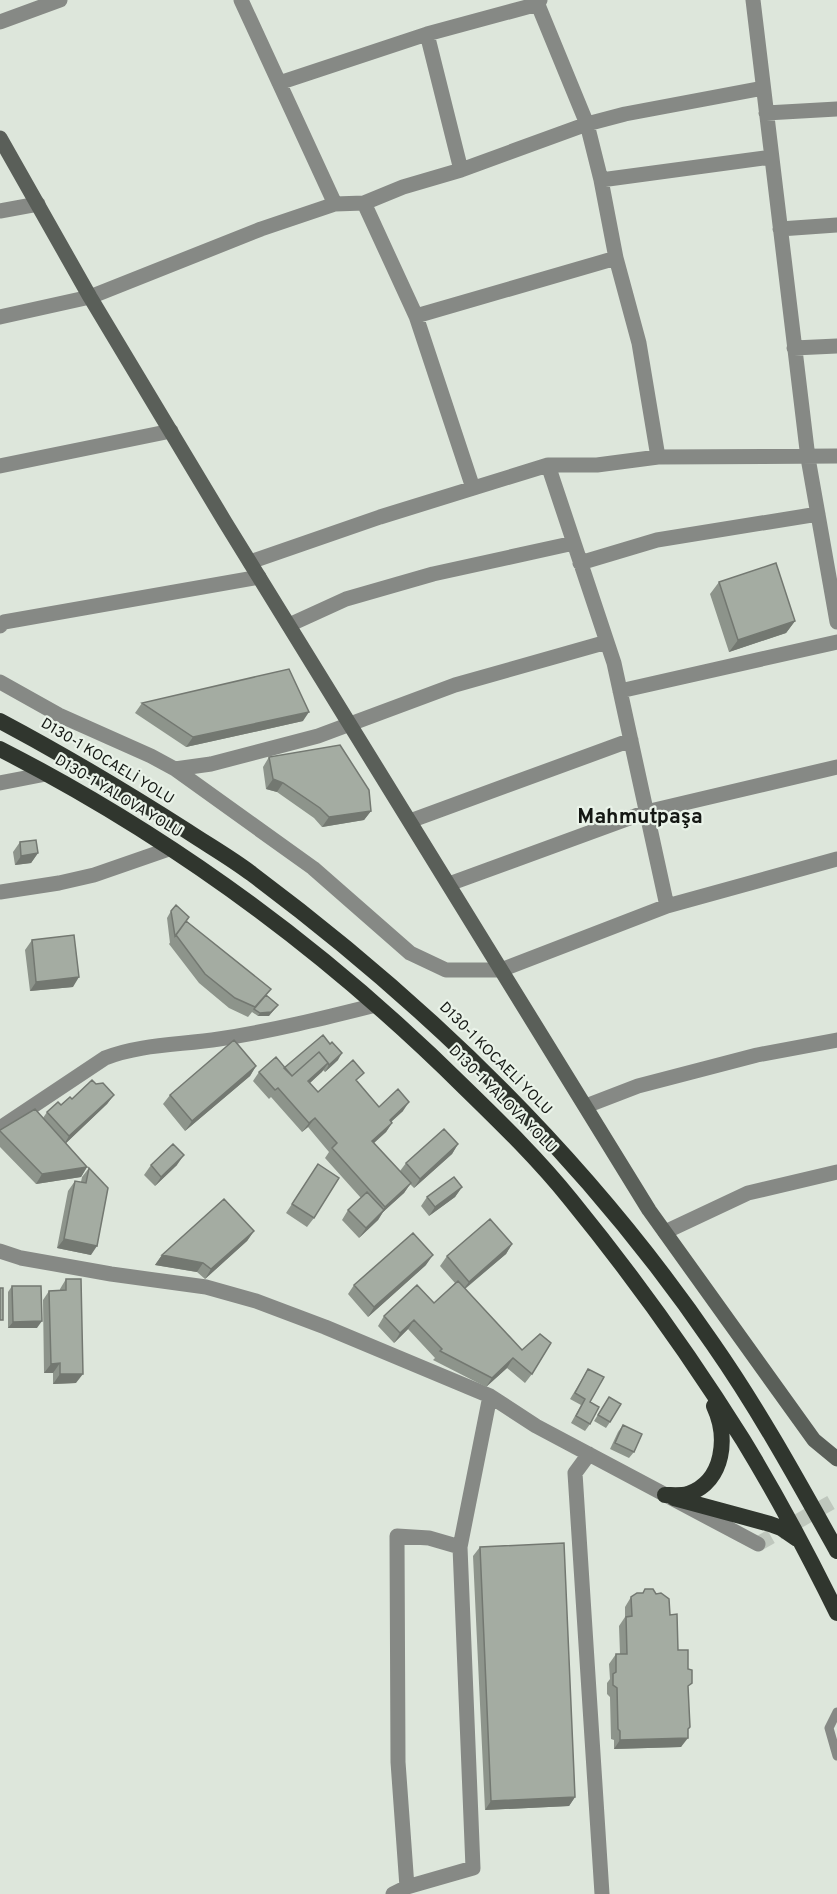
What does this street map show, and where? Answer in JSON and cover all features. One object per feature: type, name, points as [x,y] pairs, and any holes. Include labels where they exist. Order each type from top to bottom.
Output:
[{"type":"highway","name":"D130-1 KOCAELİ YOLU","points":[[0,721],[130,794],[250,872],[376,973],[478,1064],[567,1159],[669,1283],[714,1344],[788,1463],[837,1551]]},
{"type":"highway","name":"D130-1 YALOVA YOLU","points":[[0,749],[98,804],[221,882],[264,913],[376,1005],[432,1055],[540,1164],[611,1251],[702,1378],[743,1440],[800,1541],[837,1613]]},
{"type":"highway","points":[[665,1495],[689,1494],[710,1479],[718,1466],[722,1433],[718,1415],[702,1378]]},
{"type":"highway","points":[[665,1495],[770,1524],[781,1528],[800,1541]]},
{"type":"main road","points":[[0,138],[90,297],[250,562],[649,1210],[814,1440],[837,1460]]},
{"type":"street","points":[[0,22],[60,0]]},
{"type":"street","points":[[241,0],[335,204]]},
{"type":"street","points":[[753,0],[808,458],[818,514],[832,568],[837,622]]},
{"type":"street","points":[[279,84],[427,34],[538,1],[587,124],[601,180],[616,258],[639,343],[658,457]]},
{"type":"street","points":[[427,34],[461,170]]},
{"type":"street","points":[[0,317],[90,297],[261,230],[335,204],[364,203],[587,124],[625,114],[763,88]]},
{"type":"street","points":[[766,113],[837,109]]},
{"type":"street","points":[[601,180],[771,158]]},
{"type":"street","points":[[364,203],[416,316],[473,488]]},
{"type":"street","points":[[0,211],[38,204]]},
{"type":"street","points":[[780,229],[837,225]]},
{"type":"street","points":[[416,316],[616,258]]},
{"type":"street","points":[[794,348],[837,345]]},
{"type":"street","points":[[0,466],[171,431]]},
{"type":"street","points":[[250,562],[380,517],[548,465],[597,465],[658,457],[808,458],[837,456]]},
{"type":"street","points":[[548,465],[607,642],[620,691],[667,906]]},
{"type":"street","points":[[580,562],[657,540],[818,514]]},
{"type":"street","points":[[289,626],[346,599],[433,574],[574,543]]},
{"type":"street","points":[[0,626],[4,622],[259,576]]},
{"type":"street","points":[[176,769],[211,764],[318,736],[455,685],[607,642]]},
{"type":"street","points":[[620,691],[837,642]]},
{"type":"street","points":[[0,682],[59,715],[176,769],[313,868],[410,953],[446,970],[501,969],[667,906],[837,859]]},
{"type":"street","points":[[410,821],[631,740]]},
{"type":"street","points":[[449,884],[646,812],[837,767]]},
{"type":"street","points":[[0,783],[46,774]]},
{"type":"street","points":[[0,892],[94,875],[169,849]]},
{"type":"street","points":[[0,1128],[105,1058],[123,1051],[262,1032],[376,1005]]},
{"type":"street","points":[[586,1107],[638,1086],[757,1055],[837,1040]]},
{"type":"street","points":[[665,1232],[748,1193],[837,1172]]},
{"type":"street","points":[[0,1251],[21,1258],[83,1269],[158,1282],[206,1287],[256,1301],[325,1327],[490,1396],[536,1426],[758,1544]]},
{"type":"street","points":[[460,1547],[429,1538],[397,1536],[400,1891],[473,1869],[460,1547],[490,1396]]},
{"type":"street","points":[[589,1454],[575,1473],[602,1894]]},
{"type":"lane","points":[[837,1712],[829,1728],[837,1756]]},
{"type":"building","points":[[776,563],[795,621],[738,640],[719,582]]},
{"type":"building","points":[[289,669],[309,712],[193,737],[142,703]]},
{"type":"building","points":[[340,745],[369,790],[371,811],[329,817],[320,808],[283,783],[273,779],[269,757]]},
{"type":"building","points":[[36,840],[38,853],[21,856],[20,842]]},
{"type":"building","points":[[176,905],[189,917],[175,936],[171,911]]},
{"type":"building","points":[[186,921],[271,989],[255,1007],[235,998],[205,974],[176,935]]},
{"type":"building","points":[[74,935],[79,977],[36,982],[32,940]]},
{"type":"building","points":[[266,995],[278,1005],[271,1012],[260,1013],[254,1009]]},
{"type":"building","points":[[323,1035],[342,1053],[329,1065],[319,1052],[292,1076],[284,1068]]},
{"type":"building","points":[[234,1040],[256,1066],[192,1121],[170,1095]]},
{"type":"building","points":[[319,1052],[328,1063],[308,1081],[318,1092],[353,1060],[364,1073],[356,1080],[379,1107],[398,1089],[409,1102],[390,1120],[392,1123],[372,1141],[411,1183],[385,1207],[332,1148],[337,1143],[315,1118],[309,1123],[278,1088],[275,1090],[259,1072],[276,1057],[292,1076]]},
{"type":"building","points":[[92,1080],[96,1084],[103,1083],[114,1095],[69,1136],[47,1112],[58,1102],[61,1105],[70,1097],[72,1099]]},
{"type":"building","points":[[35,1109],[87,1167],[42,1174],[0,1131]]},
{"type":"building","points":[[444,1129],[458,1144],[420,1179],[406,1163]]},
{"type":"building","points":[[173,1144],[184,1155],[161,1177],[151,1165]]},
{"type":"building","points":[[318,1164],[339,1178],[314,1218],[292,1204]]},
{"type":"building","points":[[89,1168],[108,1188],[97,1246],[64,1239],[75,1181],[86,1183]]},
{"type":"building","points":[[454,1177],[462,1187],[435,1207],[427,1197]]},
{"type":"building","points":[[367,1192],[384,1210],[366,1228],[348,1210]]},
{"type":"building","points":[[224,1199],[254,1231],[211,1269],[203,1263],[162,1255]]},
{"type":"building","points":[[490,1219],[512,1244],[469,1282],[447,1256]]},
{"type":"building","points":[[413,1233],[433,1255],[374,1307],[354,1285]]},
{"type":"building","points":[[66,1279],[81,1279],[83,1374],[60,1374],[60,1363],[51,1364],[49,1291],[66,1290]]},
{"type":"building","points":[[458,1281],[522,1350],[540,1334],[551,1343],[532,1374],[513,1358],[492,1378],[440,1351],[442,1349],[414,1320],[400,1333],[384,1316],[417,1285],[434,1303]]},
{"type":"building","points":[[12,1286],[41,1286],[42,1321],[13,1322]]},
{"type":"building","points":[[0,1288],[3,1288],[3,1320],[0,1320]]},
{"type":"building","points":[[588,1369],[604,1377],[590,1402],[599,1407],[590,1424],[576,1416],[585,1399],[575,1393]]},
{"type":"building","points":[[609,1397],[621,1404],[610,1422],[598,1415]]},
{"type":"building","points":[[623,1425],[642,1434],[634,1452],[615,1443]]},
{"type":"building","points":[[564,1543],[575,1797],[491,1801],[480,1547]]},
{"type":"building","points":[[645,1589],[653,1589],[656,1594],[661,1593],[669,1599],[670,1615],[677,1614],[678,1650],[688,1650],[688,1669],[692,1670],[692,1683],[688,1686],[690,1727],[688,1738],[620,1740],[617,1688],[613,1685],[616,1654],[627,1654],[626,1617],[632,1616],[631,1597],[637,1593],[643,1593]]},
{"type":"tunnel","points":[[758,1544],[837,1499]]},
{"type":"district","name":"Mahmutpaşa","points":[[640,817]]}]
